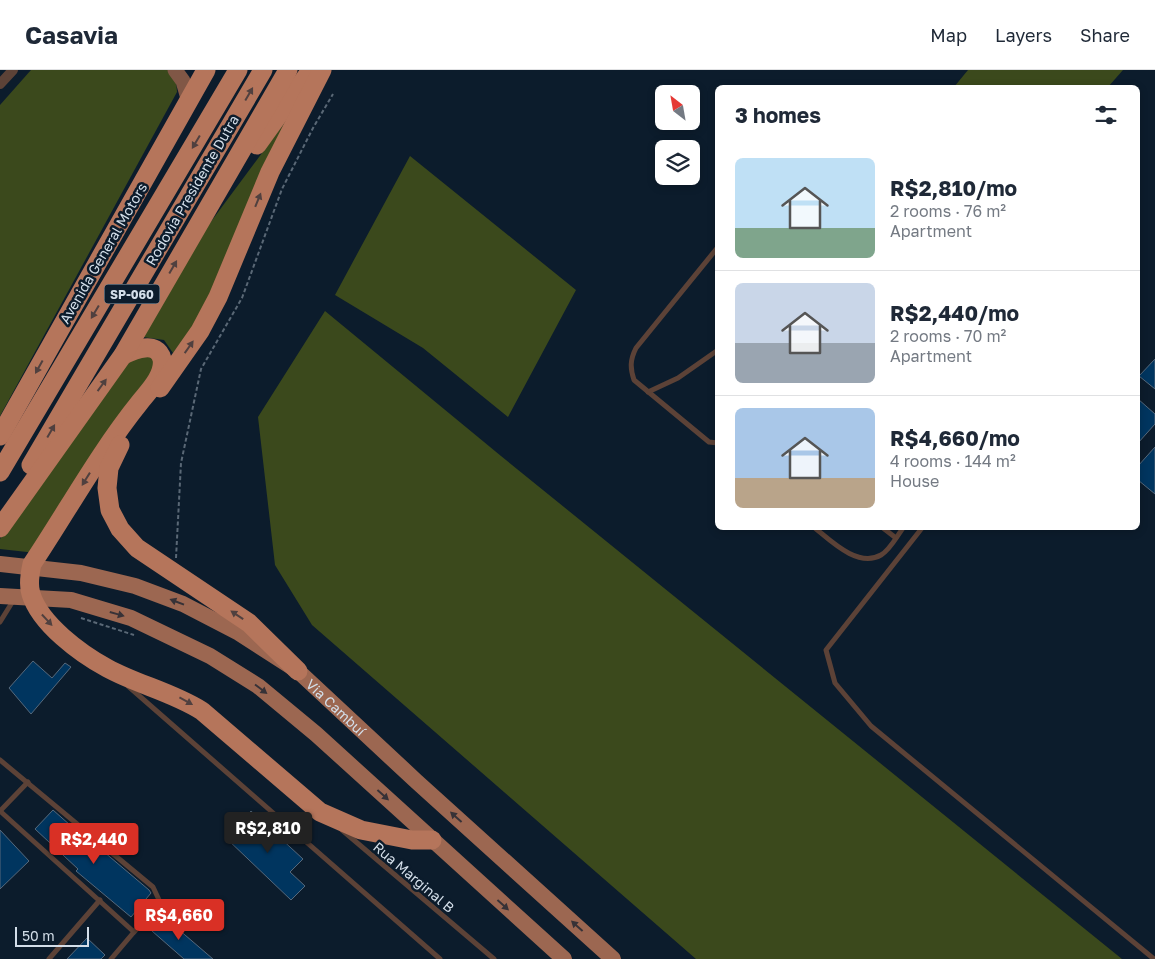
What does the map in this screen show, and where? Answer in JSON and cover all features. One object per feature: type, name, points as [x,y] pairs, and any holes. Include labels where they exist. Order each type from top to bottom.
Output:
[{"type":"highway","name":"Avenida General Motors","points":[[0,436],[206,70]]},
{"type":"highway","name":"Rodovia Presidente Dutra","points":[[0,472],[238,70]]},
{"type":"highway","name":"Rodovia Presidente Dutra","points":[[0,518],[263,70]]},
{"type":"highway","points":[[0,528],[123,355],[288,70]]},
{"type":"highway","points":[[193,233],[311,70]]},
{"type":"highway","points":[[298,672],[249,624],[136,548],[120,529],[110,510],[107,488],[109,468],[118,448],[200,331],[235,259],[270,172],[322,70]]},
{"type":"highway","points":[[123,355],[139,348],[149,348],[157,352],[162,360],[156,382],[104,450],[32,564],[26,582],[30,594],[43,617],[68,641],[108,669],[182,698],[202,711],[320,812],[361,830],[412,840],[432,840]]},
{"type":"main road","points":[[176,70],[183,81],[189,102]]},
{"type":"main road","name":"Via Cambuí","points":[[0,564],[81,573],[135,586],[183,604],[239,633],[298,672],[613,959]]},
{"type":"main road","points":[[0,596],[131,618],[210,656],[258,686],[316,734],[564,959]]},
{"type":"street","points":[[0,84],[13,70]]},
{"type":"lane","points":[[715,251],[636,348],[631,359],[630,369],[634,380],[709,442],[715,444]]},
{"type":"lane","points":[[648,392],[678,378],[715,352]]},
{"type":"lane","points":[[817,530],[834,544],[859,558],[869,560],[882,555],[902,530]]},
{"type":"lane","points":[[886,530],[896,538]]},
{"type":"lane","points":[[920,530],[826,650],[835,683],[870,726],[1154,959]]},
{"type":"lane","points":[[0,622],[18,594]]},
{"type":"lane","points":[[108,669],[440,959]]},
{"type":"lane","points":[[0,760],[154,887],[160,902],[111,959]]},
{"type":"lane","points":[[28,782],[0,811],[134,932]]},
{"type":"lane","name":"Rua Marginal B","points":[[320,812],[494,959]]},
{"type":"lane","points":[[49,959],[100,900]]},
{"type":"path","points":[[175,573],[179,530],[181,462],[201,370],[242,298],[282,189],[313,128],[333,94]]},
{"type":"path","points":[[73,608],[138,636]]},
{"type":"green space","points":[[31,70],[172,70],[177,92],[0,416],[0,105]]},
{"type":"green space","points":[[968,70],[1123,70],[1110,85],[956,85]]},
{"type":"green space","points":[[294,110],[216,297],[173,353],[164,340],[143,337],[207,227]]},
{"type":"green space","points":[[410,156],[576,290],[508,417],[423,348],[335,295]]},
{"type":"green space","points":[[325,311],[1122,959],[696,959],[312,625],[275,565],[258,417]]},
{"type":"green space","points":[[139,348],[162,360],[36,553],[0,549],[0,539],[70,438]]},
{"type":"building","points":[[1155,359],[1155,389],[1140,375]]},
{"type":"building","points":[[1140,401],[1155,414],[1155,424],[1140,441]]},
{"type":"building","points":[[1155,447],[1155,494],[1140,482],[1140,464]]},
{"type":"building","points":[[33,661],[52,678],[65,663],[71,667],[31,714],[9,688]]},
{"type":"building","points":[[53,810],[96,848],[97,846],[149,890],[151,893],[131,917],[76,871],[78,869],[35,829]]},
{"type":"building","points":[[251,811],[303,859],[290,872],[305,886],[291,900],[226,838]]},
{"type":"building","points":[[0,830],[29,861],[0,889]]},
{"type":"building","points":[[164,917],[213,959],[184,959],[152,931]]},
{"type":"building","points":[[87,938],[105,955],[101,959],[67,959]]}]
